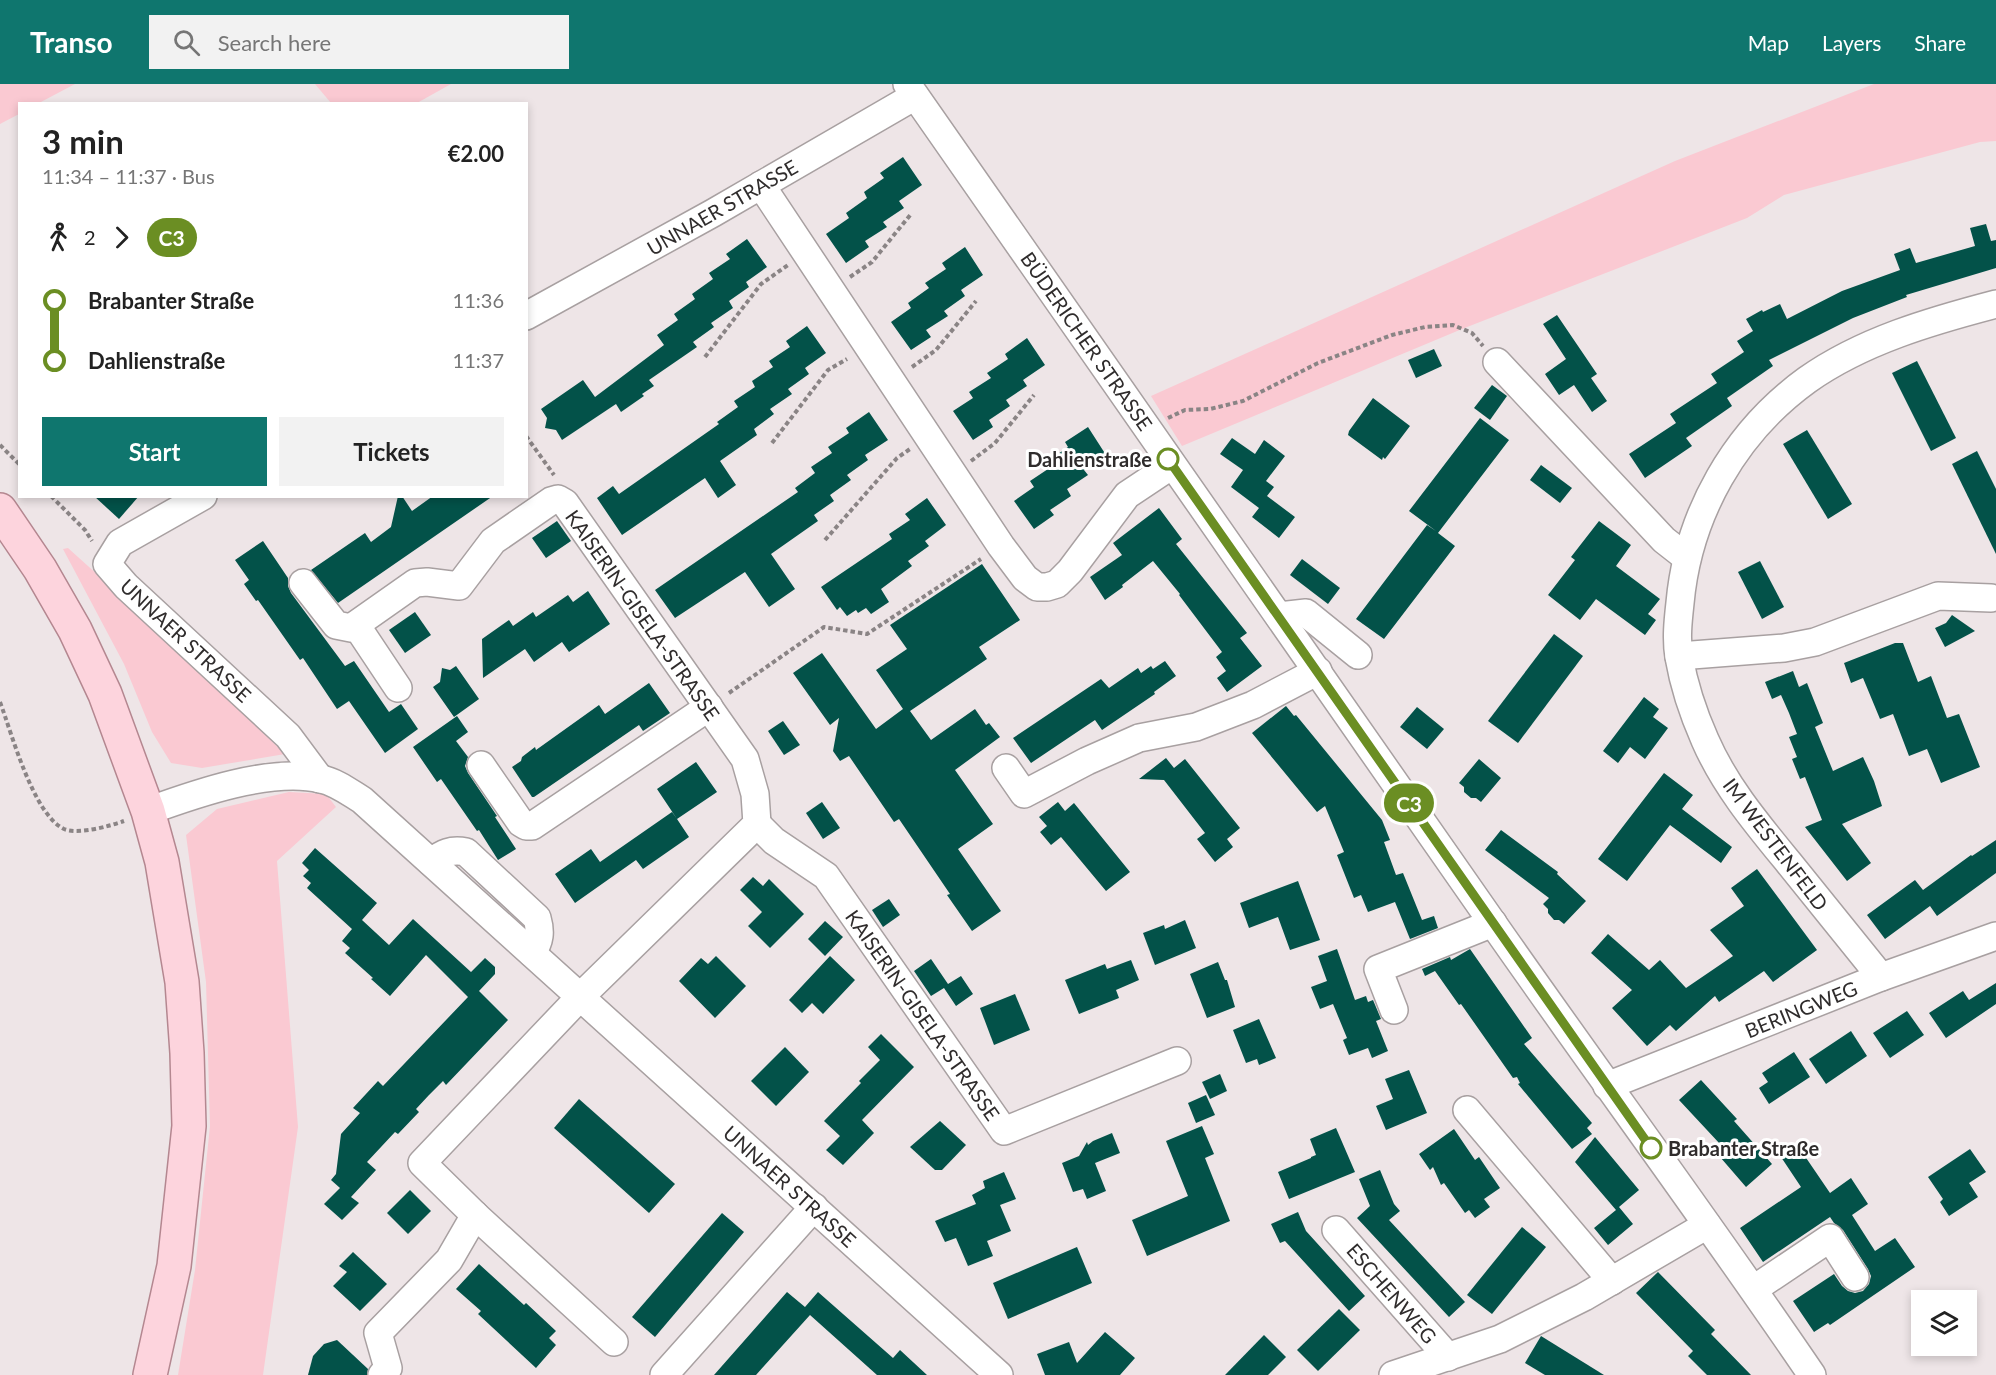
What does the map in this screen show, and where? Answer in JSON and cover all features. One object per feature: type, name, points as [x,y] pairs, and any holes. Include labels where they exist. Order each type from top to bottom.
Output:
[{"type":"main road","points":[[0,510],[40,568],[75,630],[105,694],[148,811],[162,862],[182,982],[189,1126],[174,1266],[150,1375]]},
{"type":"street","name":"UNNAER STRASSE","points":[[528,315],[760,185],[911,90]]},
{"type":"street","name":"BÜDERICHER STRASSE","points":[[911,90],[1607,1086],[1754,1289],[1812,1375]]},
{"type":"street","points":[[760,185],[1001,546],[1025,578],[1037,587],[1057,584],[1070,572],[1128,495],[1172,465]]},
{"type":"street","name":"IM WESTENFELD","points":[[1881,977],[1754,820],[1731,789],[1706,742],[1688,699],[1679,656],[1678,629],[1687,558],[1706,505],[1723,470],[1744,440],[1775,405],[1809,379],[1857,351],[1915,328],[1996,304]]},
{"type":"street","points":[[1497,362],[1664,540],[1687,558]]},
{"type":"street","name":"KAISERIN-GISELA-STRASSE","points":[[356,625],[415,583],[427,582],[459,586],[493,541],[551,501],[558,490],[745,759],[756,794],[757,824],[774,841],[826,876],[1004,1131],[1177,1061]]},
{"type":"street","name":"UNNAER STRASSE","points":[[200,498],[120,543],[107,564],[126,586],[288,736],[321,778]]},
{"type":"street","points":[[303,583],[336,625],[351,628],[356,625],[398,688]]},
{"type":"street","points":[[1679,656],[1784,648],[1815,642],[1938,596],[1991,598]]},
{"type":"street","points":[[1279,616],[1306,613],[1358,655]]},
{"type":"street","points":[[1006,768],[1024,794],[1087,761],[1139,738],[1196,727],[1253,705],[1318,671]]},
{"type":"street","points":[[481,765],[521,823],[532,826],[709,707]]},
{"type":"street","name":"UNNAER STRASSE","points":[[148,811],[188,796],[281,775],[321,778],[340,786],[362,800],[999,1375]]},
{"type":"street","points":[[614,1342],[475,1215],[422,1162],[579,997],[757,824]]},
{"type":"street","points":[[1394,1010],[1378,969],[1493,923]]},
{"type":"street","name":"BERINGWEG","points":[[1607,1086],[1881,977],[1996,936]]},
{"type":"street","points":[[1467,1110],[1612,1281]]},
{"type":"street","points":[[664,1375],[814,1207]]},
{"type":"street","points":[[382,1375],[388,1368],[378,1333],[449,1260],[475,1215]]},
{"type":"street","points":[[1393,1375],[1500,1339],[1612,1281],[1707,1225]]},
{"type":"street","name":"ESCHENWEG","points":[[1336,1230],[1448,1357]]},
{"type":"street","points":[[1754,1289],[1830,1238],[1855,1277]]},
{"type":"path","points":[[831,290],[872,262],[911,214]]},
{"type":"path","points":[[705,357],[760,284],[806,253]]},
{"type":"path","points":[[891,381],[936,350],[975,302]]},
{"type":"path","points":[[1147,428],[1185,410],[1210,409],[1243,401],[1347,350],[1425,327],[1453,325],[1472,333],[1497,362]]},
{"type":"path","points":[[772,443],[828,370],[868,346]]},
{"type":"path","points":[[953,474],[995,443],[1034,394]]},
{"type":"path","points":[[825,540],[897,458],[928,436]]},
{"type":"path","points":[[528,439],[558,490]]},
{"type":"path","points":[[0,445],[18,463]]},
{"type":"path","points":[[53,498],[85,530],[107,564]]},
{"type":"path","points":[[709,707],[824,627],[867,634],[1001,546]]},
{"type":"path","points":[[0,702],[35,794],[46,814],[64,829],[73,831],[93,829],[148,811]]},
{"type":"shaded area","points":[[0,84],[75,84],[41,102],[18,102],[18,115],[0,124]]},
{"type":"shaded area","points":[[315,84],[451,84],[419,102],[330,102]]},
{"type":"shaded area","points":[[1874,84],[1996,84],[1996,141],[1980,142],[1784,195],[1747,218],[1462,329],[1182,446],[1151,396],[1675,161]]},
{"type":"shaded area","points":[[68,548],[285,754],[202,768],[171,763],[152,732],[124,664],[63,549]]},
{"type":"shaded area","points":[[289,792],[326,794],[336,807],[277,861],[298,1127],[263,1375],[178,1375],[195,1270],[210,1126],[206,982],[186,835],[217,809]]},
{"type":"building","points":[[903,157],[922,185],[899,201],[904,208],[883,222],[887,227],[865,241],[869,247],[846,263],[826,234],[849,218],[846,213],[867,198],[864,192],[884,178],[880,173]]},
{"type":"building","points":[[1986,224],[1991,241],[1996,240],[1996,268],[1906,295],[1907,297],[1853,318],[1769,360],[1773,366],[1727,398],[1732,406],[1686,438],[1692,446],[1645,478],[1629,454],[1676,423],[1670,414],[1717,383],[1711,374],[1744,352],[1737,341],[1753,331],[1746,319],[1780,304],[1787,319],[1842,291],[1900,270],[1894,254],[1910,248],[1916,263],[1975,246],[1970,228]]},
{"type":"building","points":[[747,239],[767,267],[746,282],[749,287],[729,301],[733,308],[711,323],[714,327],[693,342],[697,347],[649,380],[654,386],[621,412],[616,404],[562,440],[556,430],[545,428],[547,418],[541,409],[583,380],[595,397],[664,345],[657,335],[678,320],[674,314],[695,299],[692,294],[713,279],[709,273],[730,259],[726,254]]},
{"type":"building","points":[[965,247],[983,275],[961,290],[965,296],[944,311],[948,316],[926,330],[931,337],[911,350],[891,322],[911,308],[908,303],[929,288],[925,283],[946,269],[942,263]]},
{"type":"building","points":[[1557,315],[1597,374],[1591,378],[1607,401],[1592,412],[1574,385],[1559,395],[1545,374],[1566,359],[1543,324]]},
{"type":"building","points":[[807,326],[826,353],[805,368],[809,374],[788,389],[792,394],[770,409],[774,414],[754,429],[757,435],[720,461],[736,485],[718,498],[705,478],[622,535],[597,498],[613,486],[619,494],[719,424],[717,422],[738,407],[734,401],[755,387],[752,381],[773,367],[769,361],[790,347],[786,341]]},
{"type":"building","points":[[1027,338],[1045,365],[1023,380],[1027,386],[1006,400],[1010,406],[989,420],[993,427],[973,440],[953,411],[973,398],[969,392],[991,378],[987,373],[1008,359],[1005,354]]},
{"type":"building","points":[[1434,349],[1442,366],[1416,378],[1408,360]]},
{"type":"building","points":[[1917,361],[1956,438],[1931,451],[1892,373]]},
{"type":"building","points":[[1492,385],[1507,396],[1490,420],[1474,408]]},
{"type":"building","points":[[1373,398],[1410,426],[1382,460],[1348,435]]},
{"type":"building","points":[[869,412],[888,440],[865,455],[868,460],[847,475],[851,480],[830,495],[834,501],[814,515],[818,521],[771,554],[795,589],[769,607],[745,572],[675,618],[655,590],[798,492],[795,488],[815,473],[811,467],[832,453],[828,447],[849,433],[846,428]]},
{"type":"building","points":[[1480,418],[1509,440],[1438,533],[1455,546],[1384,639],[1356,619],[1427,525],[1436,531],[1409,511]]},
{"type":"building","points":[[1088,427],[1106,455],[1084,470],[1088,475],[1067,489],[1071,496],[1050,510],[1054,515],[1034,529],[1014,501],[1034,487],[1030,481],[1051,467],[1048,461],[1068,447],[1065,442]]},
{"type":"building","points":[[1807,430],[1852,504],[1828,519],[1783,444]]},
{"type":"building","points":[[1232,438],[1255,454],[1264,440],[1285,456],[1266,481],[1274,487],[1267,496],[1295,517],[1279,538],[1252,517],[1259,508],[1231,487],[1243,470],[1220,454]]},
{"type":"building","points":[[1977,451],[1996,489],[1996,554],[1952,464]]},
{"type":"building","points":[[1541,465],[1572,488],[1560,503],[1530,480]]},
{"type":"building","points":[[96,498],[137,498],[119,519]]},
{"type":"building","points":[[398,498],[403,498],[412,511],[430,498],[490,498],[338,603],[311,570],[365,533],[371,542],[391,527]]},
{"type":"building","points":[[927,498],[946,525],[925,541],[929,546],[908,561],[912,566],[881,589],[889,602],[871,614],[866,608],[858,613],[856,610],[847,616],[840,607],[837,610],[821,587],[892,539],[889,534],[910,520],[905,514]]},
{"type":"building","points":[[1159,508],[1182,539],[1176,544],[1247,633],[1240,638],[1262,666],[1227,692],[1217,678],[1226,671],[1216,657],[1222,652],[1153,561],[1105,600],[1090,577],[1122,555],[1113,543]]},
{"type":"building","points":[[557,521],[571,541],[546,558],[532,538]]},
{"type":"building","points":[[1599,521],[1631,545],[1616,566],[1660,599],[1648,614],[1656,620],[1645,635],[1596,599],[1580,620],[1548,595],[1575,560],[1571,557]]},
{"type":"building","points":[[263,541],[288,578],[291,593],[345,666],[354,661],[389,712],[401,704],[418,729],[385,753],[349,701],[337,709],[303,658],[300,660],[244,584],[249,580],[235,560]]},
{"type":"building","points":[[1302,559],[1340,588],[1328,604],[1290,575]]},
{"type":"building","points":[[1760,561],[1784,607],[1762,619],[1738,572]]},
{"type":"building","points":[[982,564],[1020,620],[979,647],[987,659],[910,711],[931,740],[975,709],[986,725],[989,723],[1000,737],[955,770],[993,824],[958,849],[1001,911],[972,931],[899,819],[894,822],[849,756],[840,761],[833,751],[839,718],[830,725],[793,673],[822,653],[876,729],[903,709],[876,670],[907,649],[890,625]]},
{"type":"building","points":[[588,591],[610,624],[569,652],[562,642],[534,662],[525,649],[483,678],[482,639],[509,620],[513,626],[533,612],[536,617],[568,595],[573,602]]},
{"type":"building","points":[[415,612],[431,635],[405,653],[389,630]]},
{"type":"building","points":[[1952,615],[1975,631],[1945,647],[1935,628],[1946,623]]},
{"type":"building","points":[[1554,634],[1583,656],[1518,743],[1488,721]]},
{"type":"building","points":[[1895,643],[1903,643],[1918,682],[1931,676],[1947,718],[1959,714],[1980,767],[1941,783],[1927,749],[1909,756],[1893,714],[1880,719],[1863,678],[1851,683],[1844,663]]},
{"type":"building","points":[[1165,661],[1176,676],[1154,692],[1155,694],[1102,730],[1095,720],[1031,763],[1013,738],[1101,679],[1109,688],[1138,668],[1141,673]]},
{"type":"building","points":[[456,666],[479,699],[454,717],[433,687],[440,682],[442,668],[450,670]]},
{"type":"building","points":[[1793,671],[1799,687],[1807,683],[1823,723],[1815,727],[1833,771],[1863,757],[1882,806],[1842,824],[1871,863],[1847,881],[1805,827],[1822,820],[1805,777],[1800,779],[1792,759],[1797,757],[1789,737],[1797,734],[1789,713],[1781,695],[1772,699],[1765,682]]},
{"type":"building","points":[[649,683],[670,713],[643,731],[639,725],[532,797],[512,767],[521,761],[522,757],[535,747],[536,750],[599,705],[605,714]]},
{"type":"building","points":[[1644,697],[1659,709],[1653,717],[1668,728],[1645,759],[1630,747],[1618,763],[1603,751]]},
{"type":"building","points":[[1286,706],[1294,716],[1296,715],[1382,820],[1390,840],[1384,842],[1396,875],[1403,873],[1422,920],[1434,916],[1438,928],[1410,939],[1395,902],[1368,912],[1361,895],[1354,898],[1337,855],[1344,852],[1325,806],[1317,812],[1252,733]]},
{"type":"building","points":[[1417,707],[1444,729],[1427,749],[1400,727]]},
{"type":"building","points":[[457,716],[468,732],[456,741],[468,757],[465,766],[468,773],[516,849],[498,860],[441,779],[437,782],[413,747]]},
{"type":"building","points":[[783,721],[800,745],[784,755],[768,731]]},
{"type":"building","points":[[1166,758],[1174,768],[1185,759],[1240,828],[1227,839],[1233,847],[1215,862],[1197,839],[1205,833],[1164,780],[1139,779]]},
{"type":"building","points":[[1479,759],[1501,778],[1481,802],[1464,792],[1464,787],[1459,783]]},
{"type":"building","points":[[696,762],[717,792],[677,819],[657,789]]},
{"type":"building","points":[[1664,773],[1693,795],[1682,809],[1732,847],[1721,863],[1670,825],[1627,881],[1598,859]]},
{"type":"building","points":[[822,802],[840,828],[823,839],[806,813]]},
{"type":"building","points":[[1058,802],[1065,811],[1074,803],[1130,872],[1106,891],[1061,837],[1051,845],[1040,832],[1047,826],[1039,817]]},
{"type":"building","points":[[672,812],[689,837],[643,869],[636,860],[575,903],[555,874],[591,849],[600,862]]},
{"type":"building","points":[[1501,830],[1558,872],[1557,874],[1586,901],[1564,924],[1559,920],[1554,920],[1548,913],[1548,909],[1543,904],[1549,898],[1485,850]]},
{"type":"building","points":[[1996,840],[1996,873],[1937,916],[1930,906],[1885,939],[1867,915],[1915,880],[1923,890]]},
{"type":"building","points":[[315,848],[377,903],[362,920],[389,945],[413,919],[471,972],[485,958],[495,967],[495,974],[479,991],[508,1020],[446,1085],[443,1081],[429,1095],[416,1109],[419,1112],[398,1134],[395,1132],[367,1162],[376,1170],[351,1197],[359,1203],[342,1220],[324,1204],[340,1188],[331,1180],[336,1174],[341,1134],[360,1113],[353,1108],[378,1081],[383,1086],[468,997],[426,955],[390,996],[371,979],[373,978],[345,953],[350,948],[342,941],[352,929],[307,888],[311,883],[303,876],[309,870],[302,863]]},
{"type":"building","points":[[1757,869],[1817,950],[1773,982],[1764,971],[1719,1002],[1715,996],[1676,1031],[1670,1025],[1647,1046],[1612,1008],[1632,990],[1591,953],[1608,934],[1649,970],[1660,960],[1686,988],[1733,956],[1710,930],[1744,906],[1731,888]]},
{"type":"building","points":[[753,877],[763,886],[769,879],[804,914],[770,948],[748,926],[762,912],[740,890]]},
{"type":"building","points":[[1298,881],[1320,940],[1290,950],[1278,917],[1249,928],[1240,903]]},
{"type":"building","points":[[889,899],[900,915],[883,927],[872,910]]},
{"type":"building","points":[[1185,920],[1196,948],[1155,965],[1143,933],[1164,925],[1165,929]]},
{"type":"building","points":[[825,921],[843,937],[825,956],[808,939]]},
{"type":"building","points":[[1337,949],[1355,1000],[1366,996],[1368,1002],[1373,1000],[1381,1019],[1376,1021],[1388,1051],[1372,1058],[1368,1048],[1349,1055],[1343,1040],[1347,1038],[1333,1004],[1320,1009],[1311,987],[1327,981],[1318,956]]},
{"type":"building","points":[[1470,949],[1532,1038],[1524,1044],[1592,1123],[1587,1128],[1592,1134],[1572,1149],[1518,1084],[1520,1083],[1517,1077],[1513,1078],[1435,971],[1425,976],[1422,969],[1450,957],[1451,960]]},
{"type":"building","points":[[716,956],[746,986],[715,1018],[679,981],[701,958],[708,964]]},
{"type":"building","points":[[830,956],[855,980],[823,1014],[812,1003],[802,1013],[789,1000]]},
{"type":"building","points":[[931,959],[948,984],[961,976],[973,994],[956,1006],[944,988],[931,996],[914,971]]},
{"type":"building","points":[[1131,960],[1139,980],[1116,990],[1119,998],[1079,1014],[1065,980],[1105,964],[1107,969]]},
{"type":"building","points":[[1218,962],[1227,980],[1235,1007],[1207,1018],[1190,974]]},
{"type":"building","points":[[1996,983],[1996,1004],[1946,1038],[1929,1013],[1963,991],[1969,1000]]},
{"type":"building","points":[[1015,994],[1030,1030],[994,1045],[980,1008]]},
{"type":"building","points":[[1907,1011],[1924,1035],[1890,1058],[1873,1033]]},
{"type":"building","points":[[1259,1019],[1276,1058],[1259,1065],[1257,1059],[1246,1063],[1233,1030]]},
{"type":"building","points":[[1851,1031],[1867,1056],[1826,1084],[1809,1059]]},
{"type":"building","points":[[881,1034],[914,1067],[862,1120],[874,1133],[843,1165],[826,1150],[840,1136],[824,1121],[880,1060],[868,1047]]},
{"type":"building","points":[[785,1047],[809,1072],[776,1106],[751,1081]]},
{"type":"building","points":[[1794,1052],[1810,1077],[1769,1104],[1759,1088],[1768,1082],[1762,1073]]},
{"type":"building","points":[[1409,1070],[1427,1113],[1386,1130],[1376,1106],[1393,1099],[1385,1079]]},
{"type":"building","points":[[1220,1074],[1227,1091],[1210,1099],[1202,1082]]},
{"type":"building","points":[[1701,1080],[1737,1119],[1734,1121],[1772,1164],[1746,1187],[1714,1150],[1720,1144],[1679,1100]]},
{"type":"building","points":[[1206,1095],[1215,1115],[1196,1123],[1188,1103]]},
{"type":"building","points":[[579,1099],[675,1184],[649,1213],[554,1128]]},
{"type":"building","points":[[940,1121],[966,1145],[942,1170],[935,1170],[910,1147]]},
{"type":"building","points":[[1202,1126],[1214,1154],[1205,1158],[1230,1221],[1147,1256],[1132,1220],[1188,1196],[1166,1141]]},
{"type":"building","points":[[1336,1128],[1355,1172],[1289,1199],[1278,1172],[1316,1155],[1310,1139]]},
{"type":"building","points":[[1454,1129],[1475,1160],[1479,1157],[1500,1188],[1484,1199],[1490,1207],[1475,1218],[1469,1210],[1465,1213],[1444,1183],[1441,1185],[1433,1167],[1430,1170],[1419,1154]]},
{"type":"building","points":[[1112,1133],[1120,1153],[1095,1163],[1106,1191],[1087,1199],[1083,1189],[1073,1192],[1062,1163],[1079,1156],[1087,1142],[1088,1145]]},
{"type":"building","points":[[1595,1137],[1639,1190],[1619,1207],[1633,1224],[1608,1245],[1594,1228],[1616,1210],[1575,1162]]},
{"type":"building","points":[[1798,1146],[1830,1193],[1851,1178],[1868,1204],[1852,1215],[1875,1251],[1895,1238],[1915,1267],[1830,1325],[1828,1323],[1814,1332],[1793,1301],[1834,1274],[1842,1286],[1855,1293],[1863,1291],[1869,1284],[1871,1276],[1868,1269],[1843,1230],[1830,1217],[1763,1262],[1740,1228],[1801,1187],[1781,1157]]},
{"type":"building","points":[[1970,1149],[1986,1172],[1969,1183],[1978,1197],[1949,1216],[1940,1202],[1943,1199],[1928,1177]]},
{"type":"building","points":[[1380,1170],[1394,1204],[1400,1211],[1389,1220],[1465,1302],[1449,1317],[1357,1218],[1370,1206],[1359,1179]]},
{"type":"building","points":[[1004,1172],[1016,1199],[1000,1205],[1011,1231],[987,1241],[993,1256],[968,1266],[956,1238],[945,1242],[935,1221],[976,1204],[972,1195],[985,1188],[983,1181]]},
{"type":"building","points":[[410,1190],[431,1211],[408,1234],[387,1213]]},
{"type":"building","points":[[1298,1212],[1306,1231],[1365,1296],[1349,1311],[1285,1241],[1280,1243],[1271,1224]]},
{"type":"building","points":[[722,1213],[744,1232],[655,1337],[632,1317]]},
{"type":"building","points":[[1522,1227],[1546,1247],[1492,1314],[1467,1295]]},
{"type":"building","points":[[1077,1247],[1092,1283],[1008,1319],[993,1283]]},
{"type":"building","points":[[353,1252],[387,1284],[360,1311],[333,1286],[347,1272],[339,1266]]},
{"type":"building","points":[[479,1264],[556,1331],[549,1338],[556,1345],[536,1368],[478,1314],[481,1311],[456,1289]]},
{"type":"building","points":[[1658,1272],[1715,1330],[1711,1334],[1751,1375],[1707,1375],[1688,1356],[1693,1351],[1636,1293]]},
{"type":"building","points":[[787,1292],[805,1307],[818,1292],[893,1358],[900,1350],[927,1375],[877,1375],[810,1315],[756,1375],[714,1375]]},
{"type":"building","points":[[1339,1309],[1360,1330],[1318,1371],[1297,1350]]},
{"type":"building","points":[[1105,1332],[1135,1358],[1120,1375],[1045,1375],[1037,1354],[1069,1342],[1077,1363]]},
{"type":"building","points":[[1264,1335],[1286,1357],[1268,1375],[1225,1375]]},
{"type":"building","points":[[1541,1336],[1604,1375],[1545,1375],[1525,1363]]},
{"type":"building","points":[[337,1340],[368,1369],[367,1375],[308,1375],[313,1356],[324,1344]]},
{"type":"bus line","name":"C3","points":[[1168,459],[1651,1148]]},
{"type":"place","name":"Dahlienstraße","points":[[1168,459]]},
{"type":"place","name":"Brabanter Straße","points":[[1651,1148]]}]
